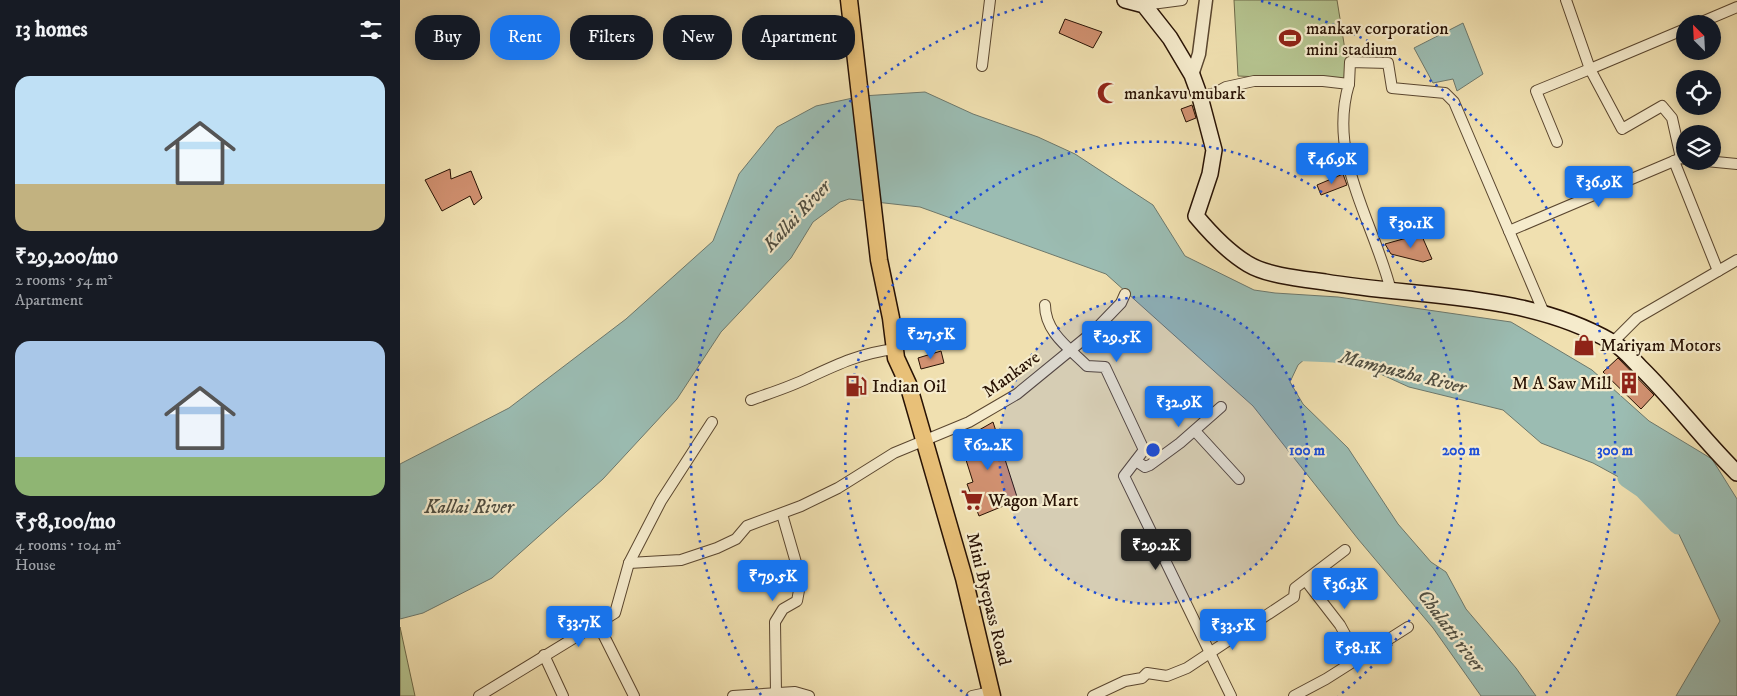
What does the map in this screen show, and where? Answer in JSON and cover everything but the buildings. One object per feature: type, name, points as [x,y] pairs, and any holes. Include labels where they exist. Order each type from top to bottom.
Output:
[{"type":"main road","points":[[1125,0],[1144,5],[1170,38],[1192,75],[1200,96],[1214,150],[1210,174],[1196,216],[1217,240],[1250,265],[1286,276],[1391,291],[1459,297],[1544,313],[1613,342],[1664,391],[1698,432],[1737,473]]},
{"type":"main road","name":"Mini Byepass Road","points":[[850,6],[874,223],[896,358],[908,384],[964,578],[992,694]]},
{"type":"street","points":[[982,66],[990,0]]},
{"type":"street","points":[[1144,5],[1182,0]]},
{"type":"street","points":[[1192,75],[1199,54],[1206,0]]},
{"type":"street","points":[[1566,0],[1590,69],[1622,129],[1662,106],[1672,118],[1676,138]]},
{"type":"street","points":[[1718,15],[1737,7]]},
{"type":"street","points":[[1557,142],[1536,91],[1676,33]]},
{"type":"street","points":[[1391,291],[1386,272],[1357,198],[1347,158],[1343,104],[1349,84],[1350,62],[1388,63],[1392,88],[1445,93],[1454,102],[1544,313]]},
{"type":"street","points":[[1200,96],[1216,93],[1226,87],[1254,81],[1323,80],[1349,84]]},
{"type":"street","points":[[1509,231],[1676,161]]},
{"type":"street","points":[[1721,162],[1737,164]]},
{"type":"street","points":[[1684,170],[1718,271]]},
{"type":"street","points":[[1613,342],[1637,318],[1737,260]]},
{"type":"street","name":"Mankave","points":[[629,563],[681,560],[703,554],[736,539],[747,526],[782,514],[838,488],[894,453],[969,422],[1017,394],[1094,330],[1121,303],[1125,294]]},
{"type":"street","points":[[1045,305],[1045,319],[1053,332],[1087,366],[1105,367],[1144,450],[1124,476],[1231,696]]},
{"type":"street","points":[[751,400],[808,378],[831,366],[871,352],[895,348]]},
{"type":"street","points":[[1136,461],[1145,467],[1150,465],[1194,431],[1221,407]]},
{"type":"street","points":[[479,696],[597,622],[615,613],[629,563],[661,501],[712,422]]},
{"type":"street","points":[[1194,431],[1239,478]]},
{"type":"street","points":[[776,693],[775,622],[783,610],[797,601],[802,580],[782,514]]},
{"type":"street","points":[[1093,696],[1125,680],[1142,678],[1147,673],[1167,676],[1210,654],[1225,641],[1265,618],[1294,597],[1295,588],[1306,581],[1325,563],[1345,550]]},
{"type":"street","points":[[1306,581],[1340,625],[1358,658]]},
{"type":"street","points":[[597,622],[634,696]]},
{"type":"street","points":[[1294,696],[1326,679],[1408,627]]},
{"type":"street","points":[[544,655],[563,696]]},
{"type":"street","points":[[733,696],[795,692],[809,696]]},
{"type":"street","points":[[972,696],[992,694]]},
{"type":"green space","name":"mankav corporation mini stadium","points":[[1234,0],[1337,0],[1350,81],[1238,76]]},
{"type":"green space","points":[[400,627],[415,696],[400,696]]},
{"type":"water","points":[[1463,23],[1483,74],[1457,91],[1453,79],[1433,83],[1414,48]]},
{"type":"water","name":"Kallai River","points":[[925,92],[973,114],[1038,137],[1075,154],[1153,205],[1185,256],[1254,290],[1338,297],[1511,322],[1592,370],[1649,421],[1712,459],[1737,499],[1737,696],[1676,696],[1720,621],[1676,528],[1662,512],[1659,499],[1593,463],[1541,443],[1503,410],[1409,387],[1330,351],[1316,349],[1298,365],[1290,382],[1303,404],[1348,448],[1398,524],[1431,562],[1446,572],[1466,609],[1516,668],[1536,696],[1481,696],[1433,628],[1358,539],[1253,406],[1106,274],[920,207],[849,199],[840,202],[813,222],[791,258],[721,332],[677,399],[603,479],[492,578],[423,613],[400,619],[400,464],[509,408],[626,319],[713,241],[739,174],[777,127],[816,106],[862,96]]},
{"type":"waterway","name":"Mampuzha River","points":[[1287,351],[1334,353],[1356,358]]},
{"type":"waterway","name":"Mampuzha River","points":[[1627,478],[1643,489],[1678,525]]},
{"type":"place","name":"mankav corporation mini stadium","points":[[1290,38]]},
{"type":"place","name":"mankavu mubark","points":[[1108,93]]},
{"type":"place","name":"Mariyam Motors","points":[[1584,345]]},
{"type":"place","name":"M A Saw Mill","points":[[1629,383]]},
{"type":"place","name":"Indian Oil","points":[[856,386]]},
{"type":"place","name":"Wagon Mart","points":[[972,500]]},
{"type":"water label","name":"Chalatti river","points":[[1452,630]]}]
